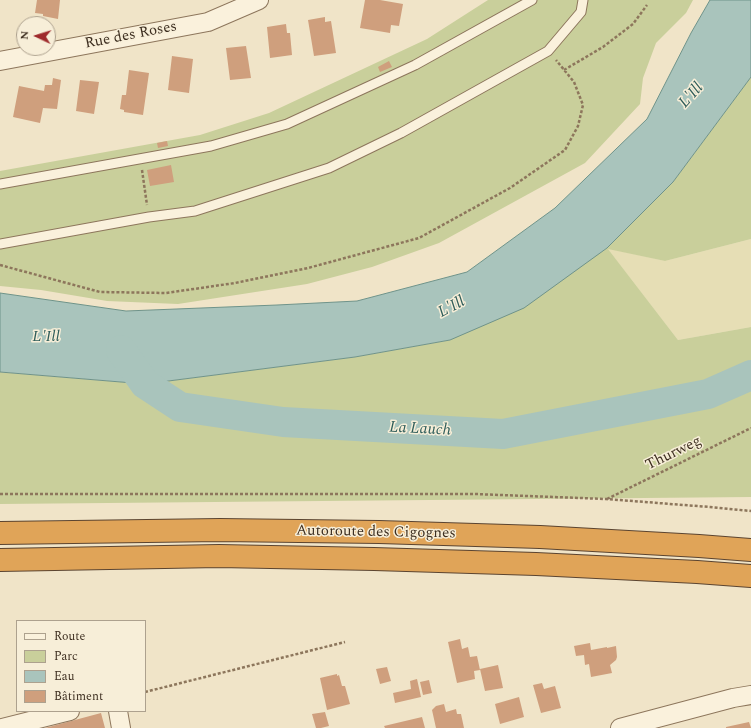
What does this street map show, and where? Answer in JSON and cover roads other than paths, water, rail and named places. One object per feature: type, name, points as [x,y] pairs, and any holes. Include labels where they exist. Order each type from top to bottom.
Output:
[{"type":"highway","name":"Autoroute des Cigognes","points":[[0,533],[220,530],[379,532],[540,536],[751,550]]},
{"type":"highway","name":"Autoroute des Cigognes","points":[[0,560],[218,556],[358,558],[544,564],[751,576]]},
{"type":"street","name":"Rue des Roses","points":[[0,61],[208,22],[259,0]]},
{"type":"street","points":[[620,728],[733,698],[751,695]]},
{"type":"street","points":[[2,728],[66,712]]},
{"type":"street","points":[[118,712],[121,728]]},
{"type":"lane","points":[[0,184],[211,146],[288,124],[415,65],[532,0]]},
{"type":"lane","points":[[0,244],[149,217],[195,211],[328,168],[401,133],[548,51],[581,12],[583,0]]},
{"type":"water","name":"L'Ill","points":[[710,0],[751,0],[751,77],[673,182],[607,248],[524,308],[450,340],[355,357],[145,384],[0,372],[0,293],[126,311],[277,305],[357,301],[467,272],[555,208],[647,119],[691,33]]},
{"type":"waterway","name":"La Lauch","points":[[121,350],[145,384],[180,407],[283,422],[503,434],[708,394],[751,375]]}]
